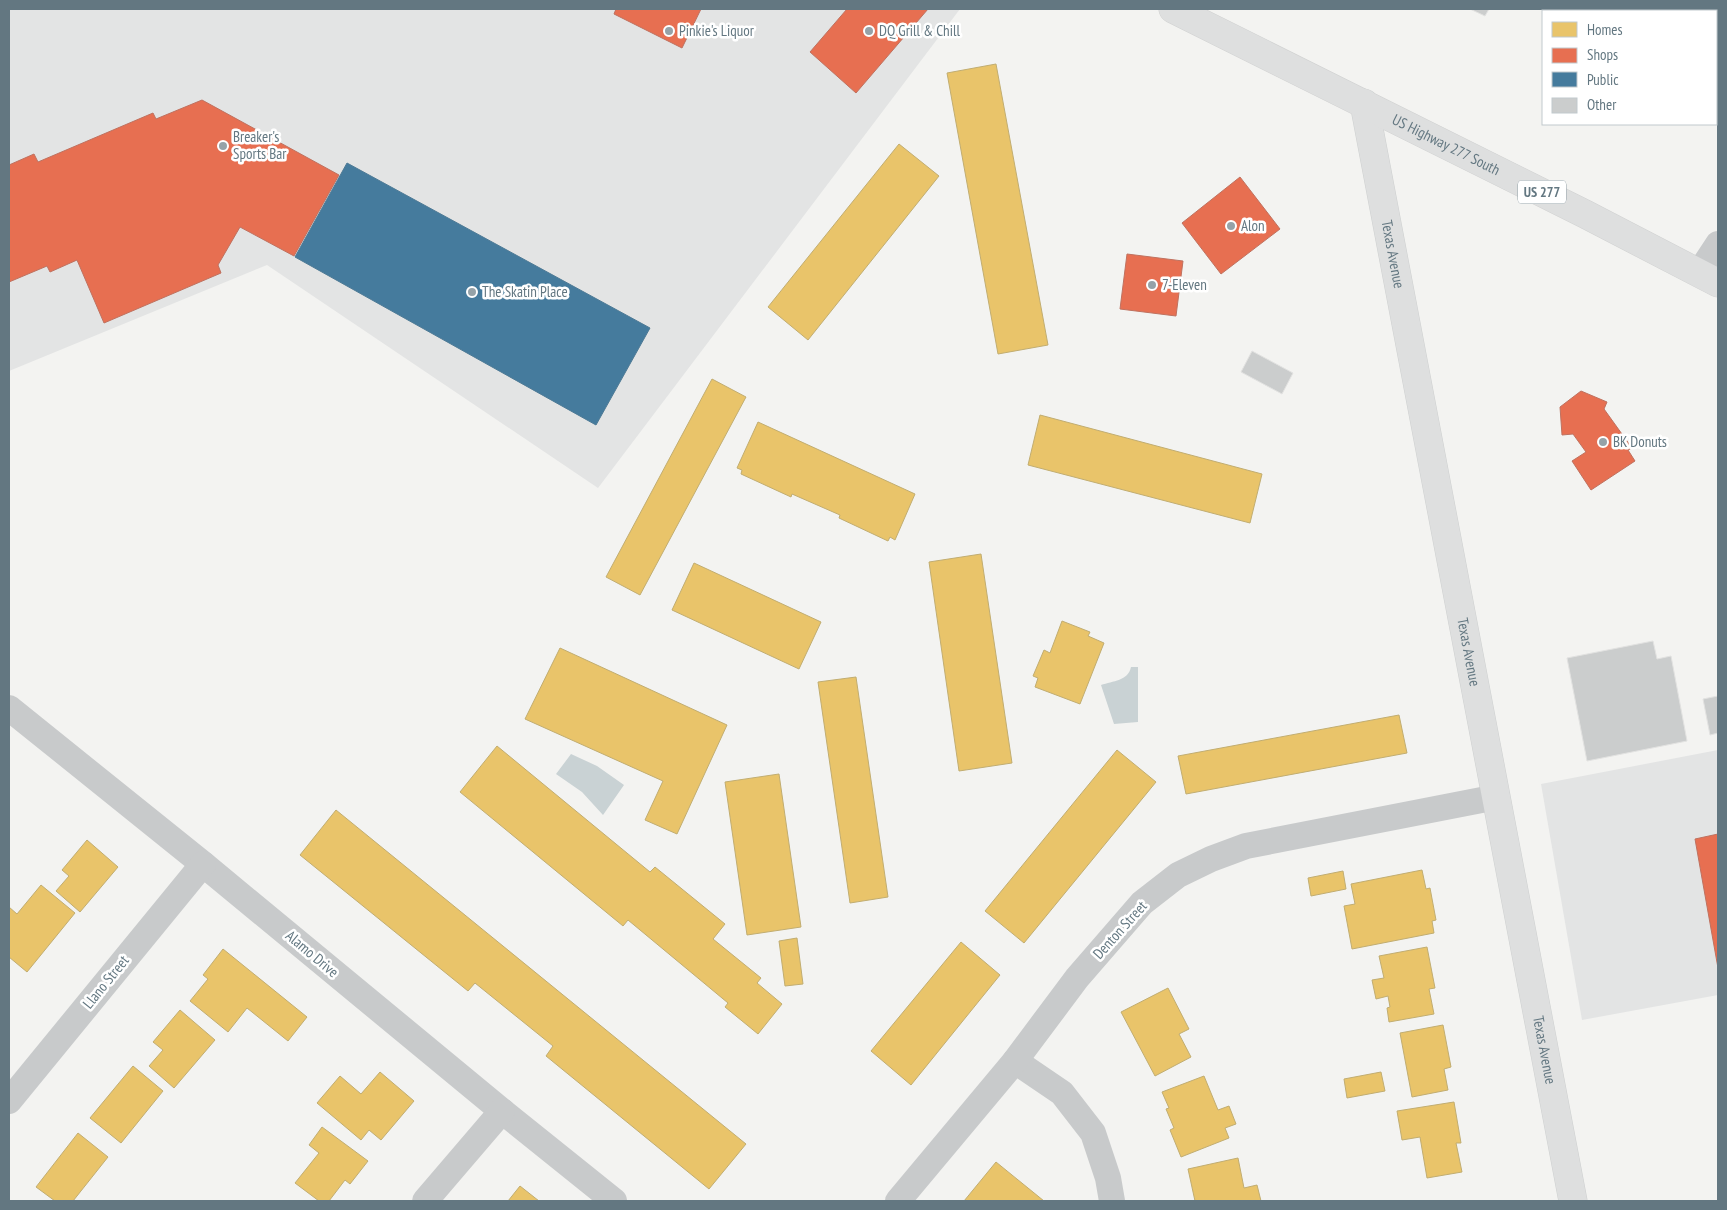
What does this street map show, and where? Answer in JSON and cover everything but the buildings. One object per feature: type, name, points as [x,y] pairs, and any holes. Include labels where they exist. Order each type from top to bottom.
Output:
[{"type":"main road","name":"US Highway 277 South","points":[[1173,9],[1364,103],[1708,278]]},
{"type":"main road","name":"Texas Avenue","points":[[1364,103],[1573,1201]]},
{"type":"street","points":[[1708,278],[1718,244]]},
{"type":"street","name":"Alamo Drive","points":[[9,708],[203,864],[614,1201]]},
{"type":"street","name":"Denton Street","points":[[898,1201],[1015,1061],[1077,978],[1142,903],[1178,875],[1211,859],[1246,846],[1497,797]]},
{"type":"street","name":"Llano Street","points":[[9,1101],[203,864]]},
{"type":"street","points":[[1015,1061],[1062,1093],[1093,1133],[1108,1178],[1112,1201]]},
{"type":"street","points":[[425,1201],[502,1111]]},
{"type":"shaded area","points":[[9,9],[960,9],[598,488],[267,265],[9,371]]},
{"type":"shaded area","points":[[1131,667],[1138,667],[1138,722],[1114,724],[1101,685],[1123,678]]},
{"type":"shaded area","points":[[1718,750],[1718,995],[1582,1020],[1541,784]]},
{"type":"shaded area","points":[[571,754],[597,766],[624,785],[603,815],[582,792],[556,774]]},
{"type":"place","name":"Pinkie's Liquor","points":[[669,31]]},
{"type":"place","name":"DQ Grill & Chill","points":[[869,31]]},
{"type":"place","name":"Breaker's Sports Bar","points":[[223,146]]},
{"type":"place","name":"Alon","points":[[1231,226]]},
{"type":"place","name":"7-Eleven","points":[[1152,285]]},
{"type":"place","name":"The Skatin Place","points":[[472,292]]},
{"type":"place","name":"BK Donuts","points":[[1603,442]]}]
